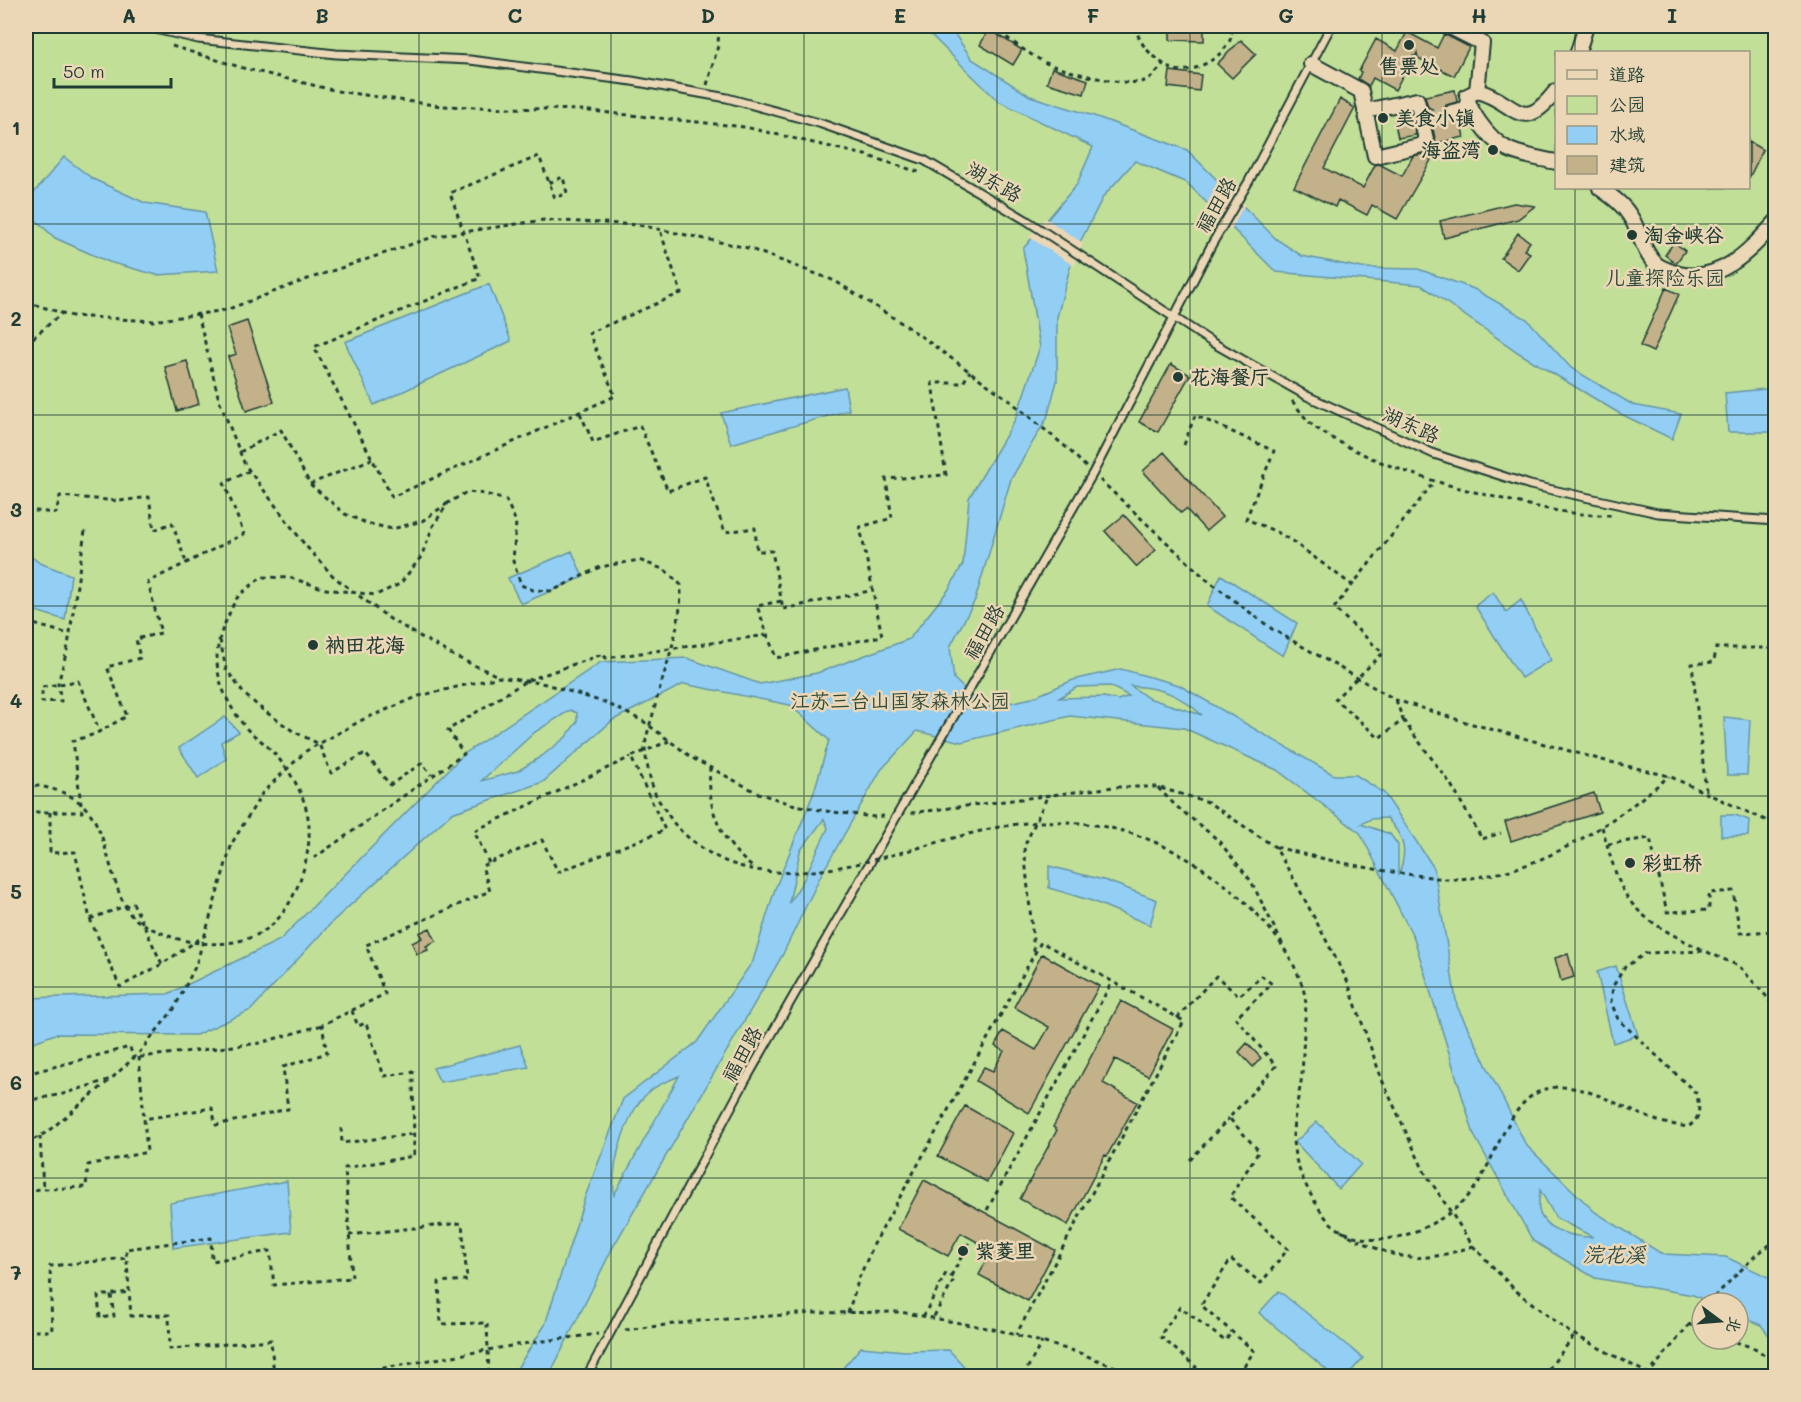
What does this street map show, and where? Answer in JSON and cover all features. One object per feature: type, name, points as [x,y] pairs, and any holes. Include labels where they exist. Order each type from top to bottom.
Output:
[{"type":"street","points":[[1448,26],[1482,43],[1477,91]]},
{"type":"street","points":[[1578,51],[1586,26]]},
{"type":"street","points":[[1311,64],[1361,91],[1365,111],[1375,156],[1427,144],[1425,119],[1417,100],[1365,111]]},
{"type":"street","points":[[1555,93],[1539,111],[1529,114],[1512,110],[1492,95],[1477,91],[1467,96],[1469,108],[1494,142],[1518,154],[1555,162]]},
{"type":"street","points":[[1452,112],[1469,108]]},
{"type":"street","points":[[1601,189],[1620,203],[1631,216],[1648,252],[1658,265],[1672,272],[1694,277],[1708,275],[1724,268],[1752,247],[1776,222]]},
{"type":"lane","name":"湖东路","points":[[142,26],[198,39],[336,54],[470,60],[632,81],[727,98],[819,123],[924,160],[1026,220],[1213,343],[1306,396],[1434,454],[1530,486],[1658,513],[1776,521]]},
{"type":"lane","name":"福田路","points":[[587,1377],[745,1081],[1093,473],[1212,244],[1250,181],[1331,26]]},
{"type":"path","points":[[704,93],[718,46],[719,26]]},
{"type":"path","points":[[993,26],[1046,62],[1094,77],[1129,83],[1146,80],[1163,64]]},
{"type":"path","points":[[1135,26],[1147,51],[1163,64],[1185,71],[1202,65],[1218,55],[1230,41],[1233,26]]},
{"type":"path","points":[[169,45],[243,68],[338,91],[441,106],[581,110],[745,127],[865,155],[929,175]]},
{"type":"path","points":[[549,183],[563,177],[567,193],[555,198],[549,183],[539,156],[450,193],[480,278],[314,347],[392,497],[615,396],[589,333],[681,293],[659,229]]},
{"type":"path","points":[[26,302],[72,316],[153,321],[226,310],[308,279],[436,236],[544,220],[639,225],[748,248],[835,281],[908,327],[970,371],[1067,448],[1206,579],[1272,629],[1301,647],[1396,700],[1462,722],[1669,776],[1776,825]]},
{"type":"path","points":[[1768,309],[1776,301]]},
{"type":"path","points":[[26,344],[62,313]]},
{"type":"path","points":[[198,314],[219,400],[249,471],[305,545],[334,577],[390,619],[454,657],[499,677],[546,684],[606,703],[643,721],[694,759],[758,793],[791,804],[875,817],[1114,787],[1157,787],[1208,802],[1275,846],[1333,862],[1449,879],[1515,869],[1585,838],[1638,802],[1669,776]]},
{"type":"path","points":[[781,601],[757,606],[776,658],[882,636],[860,527],[891,518],[886,479],[946,475],[932,383],[963,383],[970,371]]},
{"type":"path","points":[[1271,376],[1314,427],[1369,458],[1456,488],[1543,509],[1590,516],[1613,515]]},
{"type":"path","points":[[580,413],[593,442],[640,426],[668,491],[705,477],[725,532],[755,528],[757,551],[772,551],[783,609],[874,590]]},
{"type":"path","points":[[1184,445],[1195,415],[1274,452],[1246,519],[1285,536],[1352,585]]},
{"type":"path","points":[[240,452],[281,430],[310,484],[345,514],[366,523],[392,529],[422,521],[467,492],[506,500],[516,522],[513,561],[521,585],[533,590],[552,591],[600,567],[639,560],[665,570],[681,585],[681,605],[677,632],[659,686],[645,747],[655,793],[678,830],[734,866],[801,873],[834,868],[972,832],[1028,823],[1082,822],[1134,833],[1178,853],[1222,881],[1249,907],[1284,947]]},
{"type":"path","points":[[310,484],[372,459]]},
{"type":"path","points":[[26,812],[82,812],[73,741],[100,732],[127,716],[107,667],[140,658],[136,639],[161,633],[148,582],[244,534],[224,483],[249,471]]},
{"type":"path","points":[[1403,720],[1379,738],[1335,699],[1383,653],[1334,608],[1435,481]]},
{"type":"path","points":[[26,510],[56,513],[60,496],[120,501],[149,496],[154,530],[172,523],[186,563]]},
{"type":"path","points":[[26,785],[43,786],[69,795],[90,812],[113,875],[131,915],[156,931],[184,942],[216,944],[251,938],[276,921],[297,888],[309,837],[308,808],[297,784],[271,750],[247,728],[223,691],[216,659],[222,630],[237,599],[261,578],[291,578],[326,589],[376,595],[400,584],[421,557],[433,526],[448,503]]},
{"type":"path","points":[[86,531],[69,634],[58,684],[61,700],[42,702],[42,687],[58,684],[78,681],[100,732]]},
{"type":"path","points":[[26,622],[69,634]]},
{"type":"path","points":[[314,858],[464,754],[448,730],[526,681],[603,654],[606,658],[767,634]]},
{"type":"path","points":[[220,640],[226,669],[244,693],[293,731],[319,744],[332,774],[365,753],[390,785],[422,763],[431,776]]},
{"type":"path","points":[[1706,791],[1692,664],[1714,662],[1716,648],[1776,648]]},
{"type":"path","points":[[26,1190],[86,1187],[88,1166],[147,1152],[139,1055],[174,1009],[196,965],[232,843],[263,792],[306,751],[362,720],[419,696],[499,677]]},
{"type":"path","points":[[1396,700],[1403,720],[1450,783],[1482,839],[1501,833]]},
{"type":"path","points":[[489,863],[474,831],[669,741]]},
{"type":"path","points":[[26,1144],[40,1136],[139,1055],[260,1043],[322,1025],[385,994],[366,945],[490,891],[482,866],[542,840],[558,872],[665,830],[631,757]]},
{"type":"path","points":[[710,767],[708,790],[714,816],[727,842],[755,869]]},
{"type":"path","points":[[1157,787],[1176,806],[1218,840],[1251,881],[1305,995],[1302,1073],[1294,1123],[1294,1149],[1304,1183],[1322,1214],[1341,1232],[1376,1250],[1406,1258],[1444,1256],[1473,1246]]},
{"type":"path","points":[[1034,951],[1024,847],[1048,795]]},
{"type":"path","points":[[50,812],[50,853],[75,852],[90,919],[120,987],[162,964],[205,935]]},
{"type":"path","points":[[1602,826],[1622,889],[1638,912],[1675,936],[1739,966],[1767,997],[1776,1012]]},
{"type":"path","points":[[1608,844],[1650,838],[1667,912],[1709,910],[1709,893],[1733,891],[1740,933],[1776,931]]},
{"type":"path","points":[[1275,846],[1347,980],[1382,1080],[1424,1171],[1473,1246],[1515,1290],[1575,1335],[1648,1375],[1689,1324]]},
{"type":"path","points":[[90,919],[133,903],[162,964]]},
{"type":"path","points":[[848,1313],[859,1278],[874,1244],[1041,942],[1184,1022],[1016,1335]]},
{"type":"path","points":[[1341,1232],[1374,1240],[1402,1237],[1441,1220],[1471,1193],[1497,1149],[1508,1124],[1522,1104],[1543,1089],[1569,1086],[1657,1121],[1688,1127],[1696,1121],[1699,1111],[1696,1094],[1618,1019],[1611,1002],[1613,986],[1625,967],[1646,953],[1705,951]]},
{"type":"path","points":[[1178,1018],[1216,976],[1239,996],[1262,976],[1272,984],[1236,1018],[1276,1066],[1190,1160]]},
{"type":"path","points":[[987,1210],[1112,982]]},
{"type":"path","points":[[274,1377],[271,1340],[170,1349],[169,1315],[131,1316],[126,1249],[211,1238],[213,1261],[270,1251],[274,1285],[352,1278],[345,1168],[414,1156],[414,1134],[412,1072],[384,1076],[366,1023],[358,1026],[352,1011]]},
{"type":"path","points":[[144,1119],[212,1108],[216,1125],[288,1109],[283,1067],[327,1053],[322,1025]]},
{"type":"path","points":[[26,1074],[130,1047],[133,1058]]},
{"type":"path","points":[[26,1101],[63,1094],[111,1079]]},
{"type":"path","points":[[1229,1118],[1259,1150],[1230,1197],[1288,1249],[1261,1283],[1231,1259],[1201,1305],[1254,1351],[1238,1377]]},
{"type":"path","points":[[341,1128],[342,1143],[414,1134]]},
{"type":"path","points":[[40,1136],[43,1189]]},
{"type":"path","points":[[349,1235],[462,1223],[467,1280],[439,1282],[441,1324],[487,1323],[489,1377]]},
{"type":"path","points":[[1720,1291],[1755,1256],[1776,1240]]},
{"type":"path","points":[[951,1276],[969,1243]]},
{"type":"path","points":[[26,1331],[52,1331],[50,1266],[127,1258]]},
{"type":"path","points":[[923,1317],[946,1273],[955,1278],[933,1318]]},
{"type":"path","points":[[111,1294],[114,1316],[100,1318],[99,1296],[111,1294],[129,1292]]},
{"type":"path","points":[[1189,1377],[1196,1367],[1160,1336],[1180,1307],[1225,1341],[1232,1332]]},
{"type":"path","points":[[338,1377],[522,1344],[611,1331],[711,1320],[900,1312],[1042,1342],[1077,1352],[1138,1377]]},
{"type":"path","points":[[1543,1377],[1575,1335]]},
{"type":"path","points":[[1023,1377],[1042,1342]]},
{"type":"path","points":[[1750,1347],[1757,1349],[1776,1365]]},
{"type":"green space","name":"江苏三台山国家森林公园","points":[[26,26],[1775,26],[1775,1376],[26,1376]]},
{"type":"water","name":"浣花溪","points":[[918,26],[949,26],[972,59],[1030,96],[1097,117],[1187,150],[1276,239],[1302,256],[1362,268],[1418,269],[1474,289],[1527,319],[1571,368],[1633,405],[1681,414],[1672,439],[1617,412],[1519,353],[1421,285],[1276,272],[1187,183],[1135,161],[1103,197],[1073,256],[1057,317],[1057,381],[1047,418],[1011,479],[975,600],[950,647],[954,679],[985,708],[1032,698],[1073,680],[1121,669],[1179,685],[1334,775],[1356,775],[1384,793],[1434,868],[1457,1006],[1526,1145],[1595,1212],[1662,1254],[1726,1257],[1768,1277],[1775,1285],[1775,1343],[1761,1325],[1750,1320],[1750,1291],[1690,1291],[1690,1294],[1595,1278],[1533,1241],[1474,1135],[1414,938],[1360,833],[1277,770],[1184,728],[1070,716],[961,742],[917,731],[881,770],[821,875],[782,956],[613,1247],[549,1376],[512,1376],[545,1325],[585,1197],[623,1099],[697,1042],[753,961],[775,889],[814,792],[829,740],[790,705],[684,684],[613,720],[543,782],[452,813],[333,921],[251,1010],[196,1035],[55,1034],[26,1045],[26,998],[168,994],[280,940],[464,754],[601,662],[687,658],[760,684],[817,673],[909,639],[949,589],[963,564],[969,498],[1015,420],[1040,347],[1023,249],[1077,184],[1093,147],[998,101],[930,34]],"holes":[[[1110,686],[1129,696],[1118,700],[1104,697],[1059,698],[1077,687]],[[1131,686],[1170,693],[1202,715],[1148,698]],[[570,710],[577,713],[577,722],[566,737],[542,756],[518,771],[481,781],[535,732]],[[1387,818],[1398,832],[1404,852],[1398,876],[1398,845],[1390,834],[1361,824],[1371,819]],[[824,819],[828,828],[803,881],[789,903],[800,851]],[[679,1076],[614,1195],[615,1168],[628,1122],[644,1097],[657,1086]],[[1540,1190],[1556,1218],[1593,1237],[1561,1232],[1547,1224],[1539,1210]]]},
{"type":"water","points":[[64,157],[93,179],[145,203],[205,212],[218,271],[157,275],[109,262],[55,238],[26,211],[26,202]]},
{"type":"water","points":[[489,284],[511,341],[374,405],[345,342]]},
{"type":"water","points":[[845,387],[849,410],[731,444],[721,413]]},
{"type":"water","points":[[1775,388],[1775,432],[1728,432],[1725,393]]},
{"type":"water","points":[[572,551],[583,577],[521,604],[508,578]]},
{"type":"water","points":[[26,553],[40,563],[71,575],[65,620],[26,608]]},
{"type":"water","points":[[1221,575],[1297,623],[1283,656],[1207,606]]},
{"type":"water","points":[[1493,592],[1506,612],[1521,600],[1551,660],[1521,678],[1475,606]]},
{"type":"water","points":[[225,717],[239,732],[221,742],[226,759],[198,778],[179,748]]},
{"type":"water","points":[[1724,717],[1750,720],[1747,775],[1727,775]]},
{"type":"water","points":[[1721,815],[1735,815],[1749,820],[1748,836],[1721,836]]},
{"type":"water","points":[[1049,866],[1107,881],[1157,900],[1150,925],[1092,901],[1049,888]]},
{"type":"water","points":[[1616,966],[1638,1035],[1613,1043],[1597,972]]},
{"type":"water","points":[[520,1045],[529,1067],[440,1082],[433,1068]]},
{"type":"water","points":[[1317,1122],[1361,1164],[1339,1189],[1295,1142]]},
{"type":"water","points":[[287,1181],[291,1232],[173,1248],[170,1203]]},
{"type":"water","points":[[1279,1291],[1363,1358],[1347,1376],[1334,1376],[1259,1313]]},
{"type":"water","points":[[861,1347],[905,1351],[949,1350],[973,1376],[836,1376]]},
{"type":"pier","points":[[1220,179],[1245,204],[1230,231],[1206,206]]},
{"type":"pier","points":[[1045,218],[1083,243],[1074,266],[1029,237]]},
{"type":"building","points":[[1170,26],[1204,26],[1204,41],[1170,40]]},
{"type":"building","points":[[989,29],[1022,50],[1013,65],[980,45]]},
{"type":"building","points":[[1407,32],[1437,48],[1444,34],[1469,47],[1454,76],[1418,58],[1417,53],[1415,57],[1413,56],[1395,90],[1373,78],[1369,86],[1358,79],[1361,72],[1359,71],[1376,39],[1397,51]]},
{"type":"building","points":[[1241,40],[1256,54],[1232,78],[1217,64]]},
{"type":"building","points":[[1052,68],[1088,80],[1084,94],[1047,83]]},
{"type":"building","points":[[1170,71],[1201,75],[1199,91],[1168,87]]},
{"type":"building","points":[[1455,90],[1457,102],[1446,105],[1443,113],[1449,120],[1460,119],[1464,137],[1436,143],[1429,111],[1434,110],[1428,107],[1425,96]]},
{"type":"building","points":[[1340,99],[1355,108],[1324,168],[1363,188],[1375,165],[1379,164],[1402,176],[1413,156],[1422,154],[1431,160],[1397,219],[1372,205],[1367,215],[1338,200],[1335,207],[1294,187]]},
{"type":"building","points":[[1411,115],[1416,135],[1398,138],[1394,119]]},
{"type":"building","points":[[1750,143],[1763,150],[1750,176]]},
{"type":"building","points":[[1514,203],[1535,206],[1518,219],[1444,238],[1440,221]]},
{"type":"building","points":[[1518,233],[1530,242],[1524,250],[1530,253],[1518,270],[1501,258]]},
{"type":"building","points":[[1674,242],[1685,251],[1676,263],[1665,255]]},
{"type":"building","points":[[1666,288],[1679,294],[1653,352],[1640,346]]},
{"type":"building","points":[[247,321],[274,402],[246,411],[228,357],[236,354],[227,328]]},
{"type":"building","points":[[187,361],[199,404],[177,411],[165,367]]},
{"type":"building","points":[[1171,364],[1190,375],[1158,432],[1139,422]]},
{"type":"building","points":[[1164,452],[1222,517],[1206,531],[1186,509],[1181,513],[1143,471]]},
{"type":"building","points":[[1124,515],[1156,550],[1137,567],[1105,531]]},
{"type":"building","points":[[1594,793],[1600,812],[1511,841],[1505,822]]},
{"type":"building","points":[[430,928],[436,941],[426,946],[428,950],[417,954],[412,943],[422,938],[419,933]]},
{"type":"building","points":[[1042,954],[1099,986],[1029,1113],[976,1081],[984,1067],[993,1071],[1004,1051],[995,1046],[1003,1031],[1036,1050],[1049,1027],[1014,1007]]},
{"type":"building","points":[[1568,954],[1574,977],[1561,981],[1555,958]]},
{"type":"building","points":[[1121,1001],[1173,1029],[1148,1076],[1115,1059],[1103,1083],[1137,1102],[1107,1156],[1105,1155],[1068,1225],[1020,1199],[1057,1130],[1053,1127]]},
{"type":"building","points":[[1247,1043],[1261,1058],[1253,1067],[1239,1052]]},
{"type":"building","points":[[965,1106],[1013,1133],[987,1182],[938,1156]]},
{"type":"building","points":[[924,1180],[1055,1250],[1028,1301],[979,1275],[992,1250],[961,1233],[948,1256],[898,1229]]},
{"type":"tunnel","points":[[1428,118],[1452,112]]},
{"type":"place","name":"售票处","points":[[1409,45]]},
{"type":"place","name":"美食小镇","points":[[1383,118]]},
{"type":"place","name":"海盗湾","points":[[1493,150]]},
{"type":"place","name":"淘金峡谷","points":[[1632,235]]},
{"type":"place","name":"花海餐厅","points":[[1178,377]]},
{"type":"place","name":"衲田花海","points":[[313,645]]},
{"type":"place","name":"彩虹桥","points":[[1630,863]]},
{"type":"place","name":"紫菱里","points":[[963,1251]]},
{"type":"park label","name":"儿童探险乐园","points":[[1665,278]]}]
